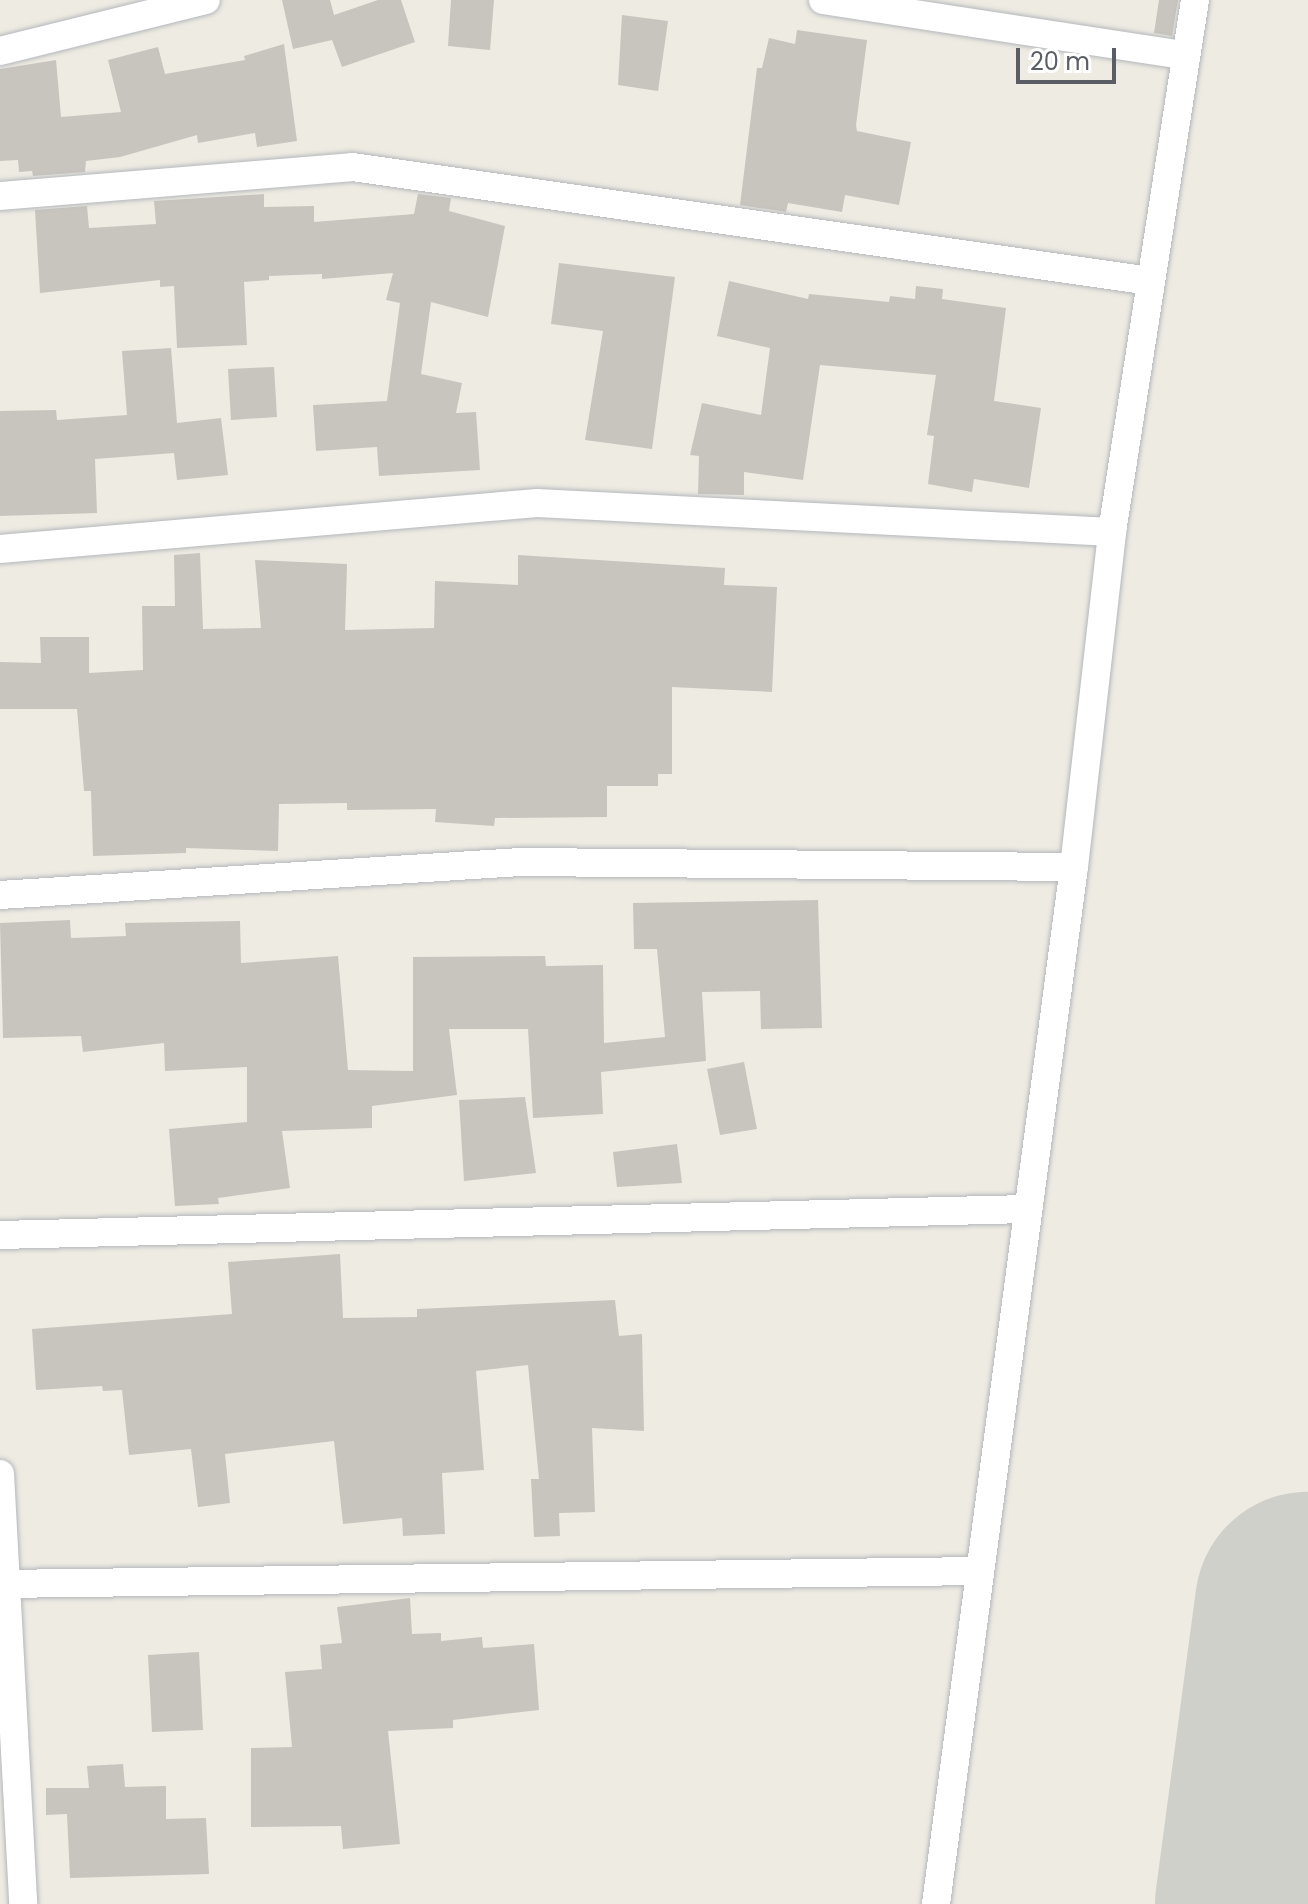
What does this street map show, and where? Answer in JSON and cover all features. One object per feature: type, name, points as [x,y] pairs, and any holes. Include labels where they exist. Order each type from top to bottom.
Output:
[{"type":"street","points":[[0,51],[206,0]]},
{"type":"street","points":[[823,0],[1183,55]]},
{"type":"street","points":[[936,1904],[1074,867],[1112,532],[1183,55],[1195,0]]},
{"type":"street","points":[[0,196],[352,167],[1150,281]]},
{"type":"street","points":[[0,549],[537,503],[1112,532]]},
{"type":"street","points":[[0,895],[520,862],[1074,867]]},
{"type":"street","points":[[0,1235],[1028,1209]]},
{"type":"street","points":[[0,1474],[23,1904]]},
{"type":"street","points":[[4,1584],[980,1571]]},
{"type":"building","points":[[282,0],[330,0],[334,15],[378,0],[401,0],[415,42],[342,67],[332,40],[293,49]]},
{"type":"building","points":[[451,0],[494,0],[490,50],[448,46]]},
{"type":"building","points":[[1159,0],[1178,0],[1172,36],[1154,33]]},
{"type":"building","points":[[622,15],[668,21],[658,91],[618,85]]},
{"type":"building","points":[[797,30],[867,40],[857,131],[911,142],[899,205],[845,195],[842,212],[788,203],[786,212],[740,205],[757,68],[762,68],[769,38],[795,44]]},
{"type":"building","points":[[284,44],[297,141],[257,147],[255,133],[198,143],[197,135],[120,157],[86,161],[85,172],[33,176],[32,171],[19,172],[18,160],[0,161],[0,69],[56,60],[61,117],[121,112],[108,60],[158,47],[165,74],[245,60],[244,56]]},
{"type":"building","points":[[264,194],[264,207],[314,206],[314,222],[414,214],[418,194],[451,198],[449,211],[505,226],[488,317],[431,302],[421,374],[462,383],[456,413],[476,412],[480,470],[379,476],[377,447],[316,451],[313,405],[387,401],[400,303],[386,300],[393,273],[322,279],[322,274],[269,276],[269,280],[244,282],[247,345],[177,348],[174,286],[160,287],[160,280],[40,293],[35,210],[87,206],[89,228],[156,224],[154,201]]},
{"type":"building","points":[[559,263],[675,277],[652,449],[585,440],[603,331],[551,324]]},
{"type":"building","points":[[729,281],[808,299],[809,294],[889,302],[890,296],[915,299],[916,286],[943,289],[942,299],[1006,308],[994,401],[1041,408],[1029,488],[974,479],[972,492],[928,484],[934,436],[927,435],[936,375],[820,365],[803,480],[744,472],[744,495],[698,494],[699,456],[690,455],[702,403],[761,415],[770,348],[717,336]]},
{"type":"building","points":[[171,348],[177,423],[221,418],[228,475],[177,480],[174,453],[95,459],[97,513],[0,516],[0,411],[56,410],[57,420],[127,415],[122,351]]},
{"type":"building","points":[[274,367],[277,417],[231,420],[228,369]]},
{"type":"building","points":[[200,553],[203,629],[261,628],[255,560],[347,564],[345,630],[434,628],[435,581],[518,585],[518,555],[725,568],[724,585],[777,587],[772,692],[672,687],[672,774],[658,774],[658,786],[607,786],[607,817],[495,818],[494,826],[435,822],[436,809],[347,810],[347,803],[279,804],[278,851],[186,848],[186,853],[93,856],[91,791],[84,791],[77,709],[0,709],[0,662],[41,663],[40,637],[89,637],[89,673],[143,670],[142,606],[175,606],[174,555]]},
{"type":"building","points":[[818,900],[822,1028],[761,1029],[760,991],[702,992],[706,1061],[601,1072],[603,1114],[533,1118],[528,1029],[449,1029],[457,1095],[372,1106],[372,1128],[282,1131],[290,1188],[218,1198],[219,1204],[175,1206],[169,1129],[247,1122],[247,1067],[165,1071],[164,1043],[83,1052],[81,1036],[3,1038],[0,923],[70,920],[71,938],[126,936],[125,923],[240,921],[241,963],[338,956],[348,1070],[413,1071],[413,957],[545,956],[546,966],[603,965],[604,1043],[665,1037],[657,949],[634,949],[633,903]]},
{"type":"building","points":[[744,1062],[757,1129],[720,1135],[707,1069]]},
{"type":"building","points":[[525,1097],[536,1173],[464,1181],[459,1100]]},
{"type":"building","points":[[677,1144],[682,1183],[617,1187],[613,1152]]},
{"type":"building","points":[[340,1254],[343,1318],[417,1317],[417,1309],[615,1300],[619,1336],[642,1334],[644,1431],[592,1428],[595,1512],[559,1513],[560,1536],[534,1537],[531,1479],[539,1479],[528,1365],[476,1371],[484,1470],[442,1473],[445,1534],[403,1536],[402,1518],[343,1524],[334,1441],[225,1454],[230,1503],[198,1507],[191,1449],[129,1455],[122,1390],[103,1391],[102,1386],[36,1390],[32,1329],[232,1314],[228,1262]]},
{"type":"building","points":[[410,1598],[412,1634],[441,1633],[441,1641],[482,1637],[483,1648],[534,1644],[539,1710],[453,1720],[453,1728],[388,1731],[400,1844],[343,1849],[341,1826],[251,1827],[251,1748],[292,1747],[285,1672],[322,1669],[320,1645],[342,1643],[337,1607]]},
{"type":"building","points":[[199,1652],[203,1730],[152,1732],[148,1655]]},
{"type":"building","points":[[123,1764],[125,1787],[166,1786],[166,1819],[206,1818],[209,1874],[70,1878],[67,1814],[46,1815],[46,1788],[89,1788],[87,1766]]},
{"type":"runway","points":[[1268,1904],[1308,1605]]}]
